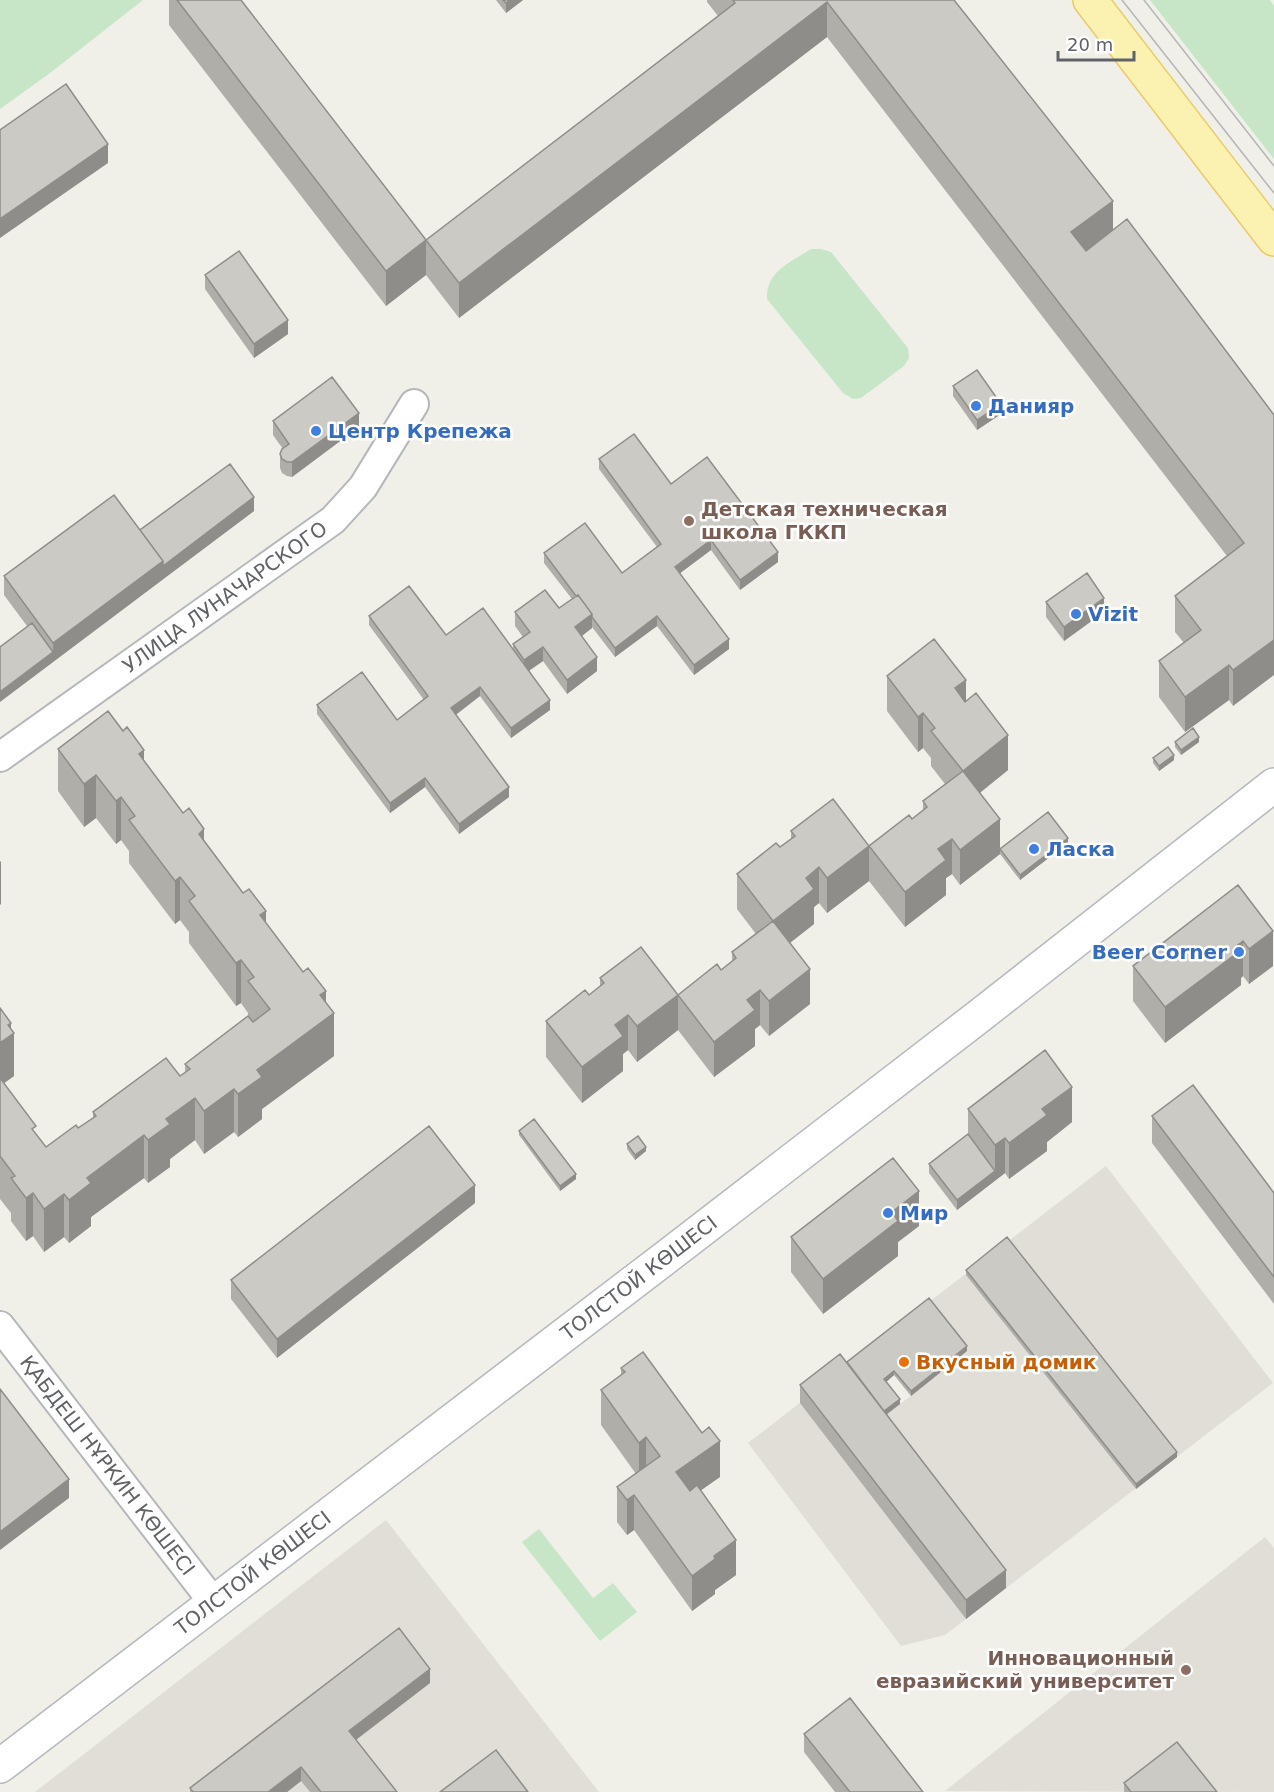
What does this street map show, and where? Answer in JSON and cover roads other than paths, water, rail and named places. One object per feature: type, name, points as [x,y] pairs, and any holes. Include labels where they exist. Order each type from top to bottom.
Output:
[{"type":"main road","points":[[1090,0],[1274,239]]},
{"type":"main road","name":"ТОЛСТОЙ КӨШЕСІ","points":[[0,1766],[959,1031],[1274,785]]},
{"type":"street","name":"УЛИЦА ЛУНАЧАРСКОГО","points":[[0,757],[333,520],[363,487],[414,404]]},
{"type":"street","name":"ҚАБДЕШ НҰРКИН КӨШЕСІ","points":[[0,1326],[214,1603]]},
{"type":"tram line","points":[[1122,0],[1274,193]]},
{"type":"tram line","points":[[1144,0],[1274,166]]},
{"type":"place","name":"Данияр","points":[[976,406]]},
{"type":"place","name":"Центр Крепежа","points":[[316,431]]},
{"type":"place","name":"Детская техническая школа ГККП","points":[[689,521]]},
{"type":"place","name":"Vizit","points":[[1076,614]]},
{"type":"place","name":"Ласка","points":[[1034,849]]},
{"type":"place","name":"Beer Corner","points":[[1239,952]]},
{"type":"place","name":"Мир","points":[[888,1213]]},
{"type":"place","name":"Вкусный домик","points":[[904,1362]]},
{"type":"place","name":"Инновационный евразийский университет","points":[[1186,1670]]}]
